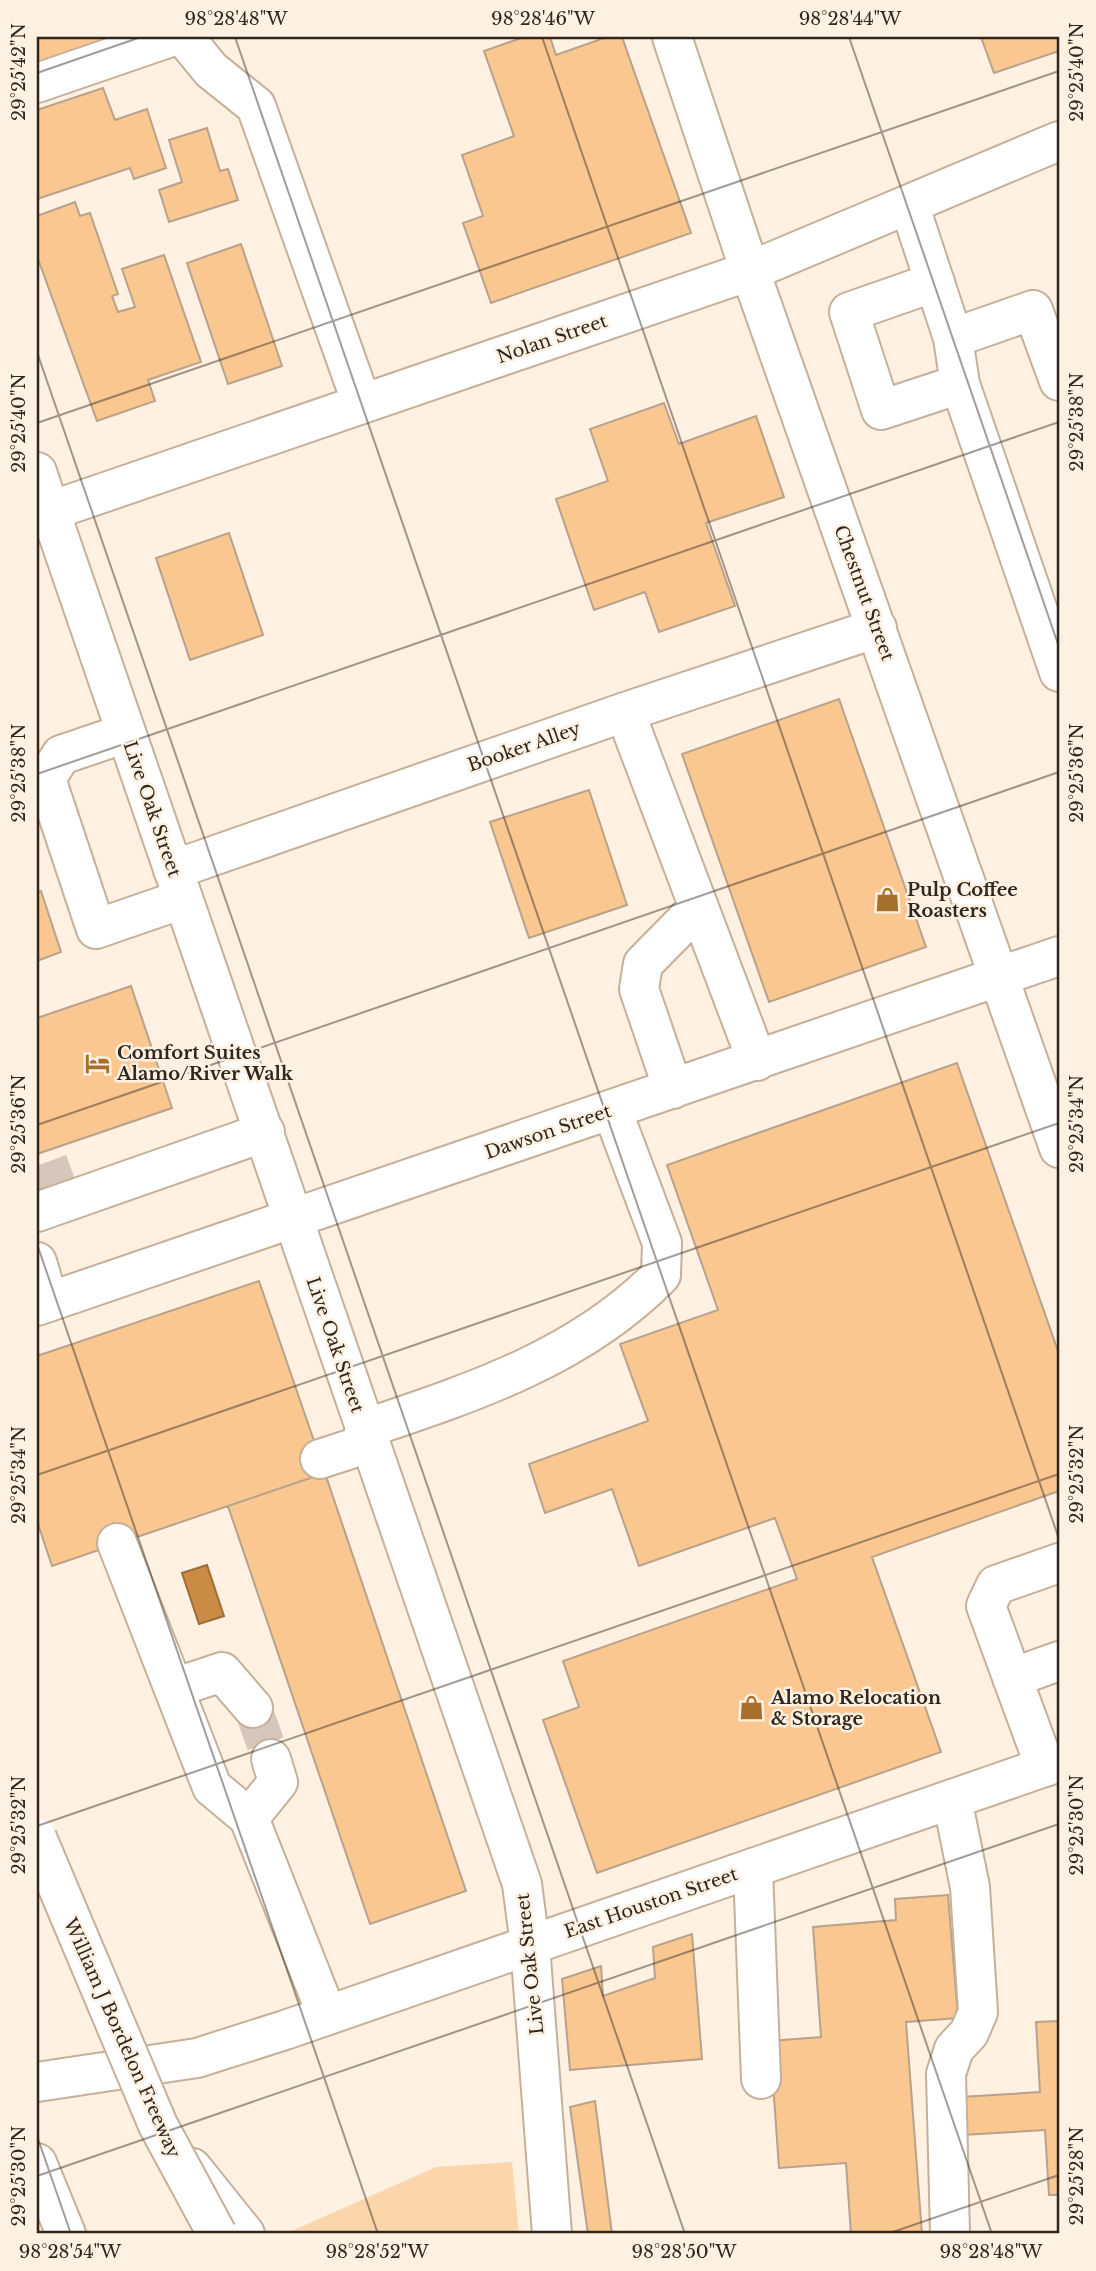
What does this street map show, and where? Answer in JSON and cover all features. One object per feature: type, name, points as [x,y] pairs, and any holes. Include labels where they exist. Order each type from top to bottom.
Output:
[{"type":"main road","points":[[37,83],[171,37]]},
{"type":"main road","points":[[184,37],[211,70],[256,106],[362,404]]},
{"type":"main road","name":"Chestnut Street","points":[[672,37],[750,271],[1001,977],[1059,1148]]},
{"type":"main road","name":"Nolan Street","points":[[43,514],[750,271],[1059,141]]},
{"type":"main road","points":[[909,204],[953,338],[960,384],[1059,672]]},
{"type":"main road","points":[[935,282],[849,312],[881,410],[960,384]]},
{"type":"main road","points":[[953,338],[1034,310],[1059,381]]},
{"type":"main road","name":"Live Oak Street","points":[[37,472],[43,514],[126,733],[522,1884],[530,1945],[552,2234]]},
{"type":"main road","name":"Booker Alley","points":[[126,733],[61,755],[46,779],[96,929],[178,885],[625,712],[877,628]]},
{"type":"main road","points":[[625,712],[757,1061]]},
{"type":"main road","points":[[673,1089],[639,989],[639,976],[643,964],[699,906]]},
{"type":"main road","name":"Dawson Street","points":[[43,1304],[1059,956]]},
{"type":"main road","points":[[320,1459],[367,1436],[539,1364],[633,1303],[661,1275],[662,1244],[612,1110]]},
{"type":"main road","points":[[37,1212],[99,1177],[265,1132]]},
{"type":"main road","points":[[37,1262],[43,1304]]},
{"type":"main road","points":[[117,1544],[212,1787],[249,1818],[327,2015]]},
{"type":"main road","points":[[1052,1764],[1012,1678],[986,1606],[996,1585],[1059,1563]]},
{"type":"main road","points":[[1012,1678],[1059,1661]]},
{"type":"main road","points":[[174,1688],[222,1672],[253,1708]]},
{"type":"main road","points":[[249,1818],[278,1782],[271,1759]]},
{"type":"main road","name":"East Houston Street","points":[[37,2082],[197,2058],[1052,1764]]},
{"type":"main road","points":[[950,2234],[946,2074],[954,2049],[969,2034],[978,2012],[970,1887],[952,1799]]},
{"type":"main road","name":"William J Bordelon Freeway","points":[[37,1838],[158,2125],[217,2234]]},
{"type":"main road","points":[[753,1868],[761,2079]]},
{"type":"main road","points":[[158,2125],[246,2234]]},
{"type":"main road","points":[[37,2163],[66,2234]]},
{"type":"shaded area","points":[[207,1565],[224,1616],[199,1624],[182,1573]]},
{"type":"shaded area","points":[[512,2162],[519,2234],[285,2234],[436,2167]]},
{"type":"building","points":[[37,37],[121,37],[37,66]]},
{"type":"building","points":[[524,37],[550,37],[556,55],[607,37],[622,37],[691,233],[491,303],[463,223],[483,216],[462,155],[514,136],[484,51]]},
{"type":"building","points":[[981,37],[1059,37],[1059,51],[994,73]]},
{"type":"building","points":[[103,88],[115,120],[147,109],[166,168],[134,179],[130,168],[37,199],[37,110]]},
{"type":"building","points":[[207,128],[220,171],[228,169],[238,200],[169,222],[159,190],[182,182],[169,140]]},
{"type":"building","points":[[75,202],[80,216],[90,213],[118,294],[112,296],[118,312],[135,307],[122,269],[164,255],[201,362],[148,380],[155,401],[97,421],[37,256],[37,216]]},
{"type":"building","points":[[241,244],[282,366],[228,384],[187,263]]},
{"type":"building","points":[[664,403],[679,444],[756,416],[784,497],[706,523],[735,606],[659,632],[645,592],[594,610],[556,499],[608,481],[590,429]]},
{"type":"building","points":[[229,533],[263,635],[190,660],[156,558]]},
{"type":"building","points":[[839,699],[926,947],[769,1002],[682,754]]},
{"type":"building","points":[[589,790],[627,905],[529,938],[490,822]]},
{"type":"building","points":[[41,891],[61,952],[37,961],[37,892]]},
{"type":"building","name":"Comfort Suites Alamo/River Walk","points":[[131,986],[172,1108],[37,1154],[37,1018]]},
{"type":"building","points":[[957,1063],[1059,1354],[1059,1491],[872,1557],[941,1752],[597,1873],[543,1720],[579,1707],[563,1661],[797,1579],[775,1518],[639,1566],[612,1489],[545,1513],[529,1464],[648,1421],[620,1344],[718,1310],[667,1165]]},
{"type":"building","points":[[259,1281],[325,1473],[52,1566],[37,1521],[37,1356]]},
{"type":"building","points":[[325,1473],[466,1891],[370,1924],[228,1506]]},
{"type":"building","points":[[948,1895],[958,2018],[906,2022],[922,2234],[851,2234],[846,2163],[779,2168],[770,2041],[821,2037],[813,1927],[896,1920],[895,1899]]},
{"type":"building","points":[[692,1934],[702,2059],[570,2070],[562,1979],[601,1966],[603,1996],[655,1978],[653,1947]]},
{"type":"building","points":[[1059,2021],[1059,2195],[1049,2195],[1045,2130],[963,2135],[961,2097],[1040,2092],[1036,2022]]},
{"type":"building","points":[[595,2101],[612,2234],[588,2234],[570,2107]]},
{"type":"tunnel","points":[[37,1186],[83,1169]]},
{"type":"tunnel","points":[[253,1708],[271,1759]]},
{"type":"place","name":"Pulp Coffee Roasters","points":[[887,900]]},
{"type":"place","name":"Comfort Suites Alamo/River Walk","points":[[97,1063]]},
{"type":"place","name":"Alamo Relocation & Storage","points":[[751,1708]]}]
